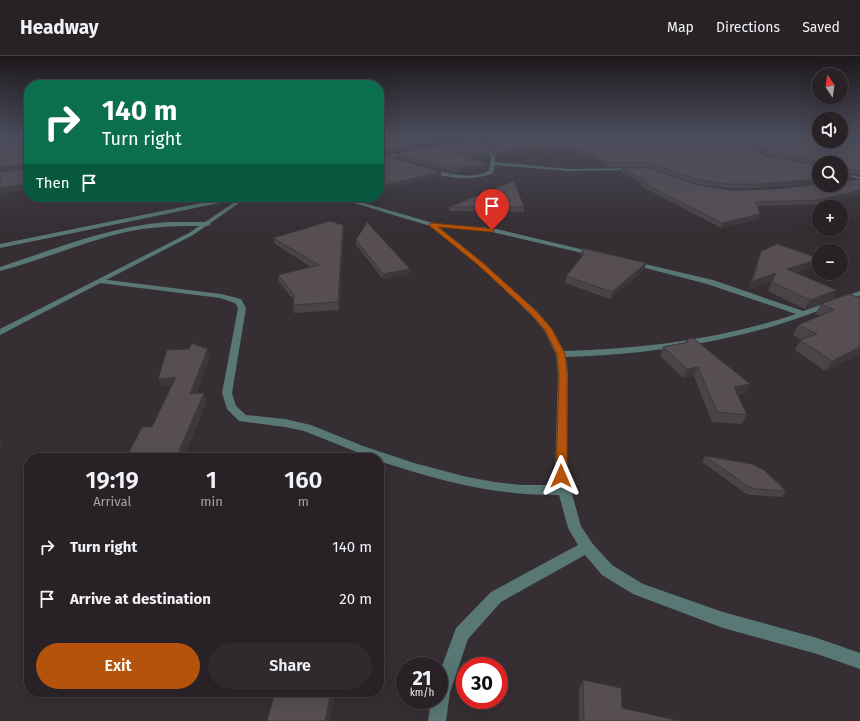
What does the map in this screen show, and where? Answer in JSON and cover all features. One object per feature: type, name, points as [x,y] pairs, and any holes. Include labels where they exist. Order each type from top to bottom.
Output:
[{"type":"street","points":[[426,169],[448,175],[470,176],[491,172],[493,167]]},
{"type":"street","points":[[537,167],[569,170],[639,169]]},
{"type":"street","points":[[848,176],[860,179]]},
{"type":"street","points":[[848,182],[860,179]]},
{"type":"street","points":[[0,246],[215,202]]},
{"type":"street","points":[[0,332],[167,247],[208,224],[239,202]]},
{"type":"street","points":[[355,202],[432,224],[492,230],[606,257]]},
{"type":"street","points":[[0,269],[100,237],[143,227],[169,224],[208,224]]},
{"type":"street","points":[[432,224],[480,263],[534,313],[548,329],[561,354],[563,374],[561,476],[575,528],[587,547],[607,570],[638,589],[723,620],[817,646],[860,661]]},
{"type":"street","points":[[621,261],[710,282],[802,314]]},
{"type":"street","points":[[100,281],[221,296],[238,301],[242,308],[227,393],[231,407],[243,418],[285,423],[307,428],[375,453]]},
{"type":"street","points":[[561,354],[627,351],[702,341],[756,329],[802,314],[860,292]]},
{"type":"street","points":[[384,456],[434,475],[476,484],[523,490],[564,490]]},
{"type":"street","points":[[437,721],[441,692],[462,634],[496,597],[587,547]]},
{"type":"building","points":[[384,167],[424,167],[441,172],[384,185]]},
{"type":"building","points":[[448,167],[464,167],[457,168]]},
{"type":"building","points":[[661,167],[812,167],[812,180],[761,184],[729,184],[698,180]]},
{"type":"building","points":[[848,167],[860,167],[860,171],[848,169]]},
{"type":"building","points":[[622,168],[650,168],[694,184],[729,190],[777,189],[812,185],[812,192],[848,192],[848,181],[860,179],[860,190],[820,200],[756,202],[760,214],[722,223],[642,182],[647,181]]},
{"type":"building","points":[[24,169],[24,185],[0,188],[0,172]]},
{"type":"building","points":[[514,181],[524,207],[449,207]]},
{"type":"building","points":[[330,221],[343,225],[338,302],[293,305],[294,295],[278,275],[319,265],[273,238]]},
{"type":"building","points":[[367,222],[410,269],[383,274],[356,240]]},
{"type":"building","points":[[777,244],[812,256],[812,261],[787,269],[837,290],[810,300],[772,282],[776,273],[753,281],[761,251]]},
{"type":"building","points":[[582,248],[646,263],[612,292],[566,276],[584,254]]},
{"type":"building","points":[[849,294],[857,297],[860,296],[860,347],[832,361],[800,340],[817,334],[798,325],[834,310],[821,304]]},
{"type":"building","points":[[693,338],[750,384],[734,387],[747,415],[717,412],[698,367],[687,369],[663,347],[688,342],[687,339]]},
{"type":"building","points":[[192,343],[208,348],[190,394],[204,393],[180,453],[129,453],[142,427],[152,427],[176,377],[158,379],[167,350],[189,349]]},
{"type":"building","points":[[705,456],[752,464],[764,470],[786,491],[755,489],[749,487]]},
{"type":"building","points":[[583,680],[621,688],[622,708],[680,721],[584,721]]},
{"type":"building","points":[[274,697],[330,697],[325,721],[267,721]]},
{"type":"route","points":[[492,230],[432,224],[480,263],[534,313],[548,329],[561,354],[563,374],[561,476]]}]
